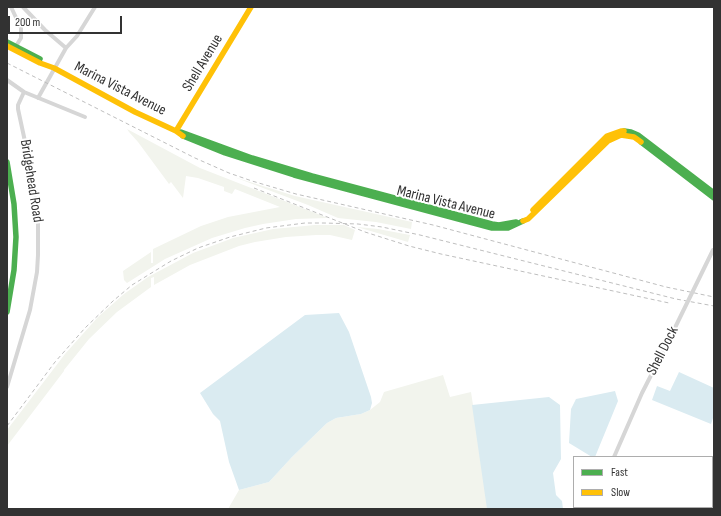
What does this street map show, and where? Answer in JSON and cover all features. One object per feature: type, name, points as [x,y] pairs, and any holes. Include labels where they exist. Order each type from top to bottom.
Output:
[{"type":"main road","name":"Shell Avenue","points":[[176,131],[251,7]]},
{"type":"main road","name":"Marina Vista Avenue","points":[[7,42],[135,112],[176,131],[183,136],[225,153],[283,172],[492,228],[508,228],[516,226],[528,219],[608,141],[621,135],[634,137],[714,198]]},
{"type":"main road","name":"Marina Vista Avenue","points":[[7,46],[40,63],[54,68]]},
{"type":"main road","name":"Marina Vista Avenue","points":[[176,131],[185,132],[239,153],[301,173],[492,224],[513,223],[525,217],[607,136],[621,131],[638,135],[714,192]]},
{"type":"main road","points":[[7,162],[14,204],[16,237],[14,270],[7,312]]},
{"type":"street","points":[[11,7],[21,28],[21,38],[16,46]]},
{"type":"street","points":[[23,7],[45,30],[66,48]]},
{"type":"street","points":[[38,98],[66,48],[77,36],[95,7]]},
{"type":"street","points":[[7,80],[24,92],[85,117]]},
{"type":"street","name":"Bridgehead Road","points":[[7,387],[30,310],[37,272],[38,255],[38,209],[35,188],[18,110],[18,105],[24,92]]},
{"type":"street","name":"Shell Dock","points":[[614,456],[642,394],[713,248]]},
{"type":"shaded area","points":[[127,129],[200,168],[328,218],[296,219],[263,224],[212,238],[165,259],[127,283],[124,280],[123,271],[151,252],[151,263],[153,263],[153,249],[201,226],[228,217],[280,207],[235,189],[232,194],[224,191],[224,187],[198,178],[186,176],[183,198],[171,182],[169,184]]},
{"type":"shaded area","points":[[234,177],[295,196],[412,222],[411,229],[376,222],[338,218]]},
{"type":"shaded area","points":[[315,225],[344,225],[355,230],[352,240],[330,235],[316,235],[286,237],[255,242],[239,246],[190,265],[154,285],[154,277],[151,278],[151,287],[117,312],[89,339],[7,446],[7,430],[65,354],[98,317],[124,294],[148,277],[193,253],[233,238],[273,229]]},
{"type":"shaded area","points":[[357,227],[378,229],[410,235],[408,242]]},
{"type":"shaded area","points":[[339,313],[349,332],[371,397],[372,403],[370,410],[361,414],[336,418],[327,423],[269,482],[239,490],[229,462],[220,421],[213,414],[200,393],[305,315]]},
{"type":"shaded area","points":[[679,372],[714,388],[714,415],[711,424],[652,400],[657,386],[670,391]]},
{"type":"shaded area","points":[[443,375],[450,397],[471,392],[489,509],[228,509],[239,490],[269,482],[327,423],[336,418],[361,414],[370,410],[380,402],[384,392]]},
{"type":"shaded area","points":[[615,391],[618,401],[595,456],[590,456],[569,443],[571,409],[576,399]]},
{"type":"shaded area","points":[[549,397],[560,405],[561,459],[553,473],[556,495],[562,501],[563,509],[487,509],[472,405]]},
{"type":"railway","points":[[7,63],[195,158],[252,181],[296,194],[433,225],[666,287],[714,297]]},
{"type":"railway","points":[[254,188],[365,232],[409,246],[669,303]]},
{"type":"railway","points":[[7,426],[55,362],[85,328],[132,285],[171,261],[198,248],[230,237],[266,228],[305,223],[358,224],[382,227],[420,235],[676,299],[714,306]]},
{"type":"traffic: fast","points":[[7,42],[40,59]]},
{"type":"traffic: fast","points":[[624,131],[638,135],[714,193]]},
{"type":"traffic: fast","points":[[181,132],[252,158],[312,176],[492,224],[499,225],[516,222]]},
{"type":"traffic: fast","points":[[183,136],[225,153],[294,175],[492,228],[508,228],[523,221]]},
{"type":"traffic: fast","points":[[641,142],[714,198]]},
{"type":"traffic: fast","points":[[7,162],[14,204],[16,237],[14,270],[7,312]]},
{"type":"traffic: slow","points":[[176,131],[251,7]]},
{"type":"traffic: slow","points":[[7,46],[40,63],[54,68],[183,136]]},
{"type":"traffic: slow","points":[[533,210],[607,136],[624,131]]},
{"type":"traffic: slow","points":[[523,221],[528,219],[608,141],[621,135],[634,137],[641,142]]}]
